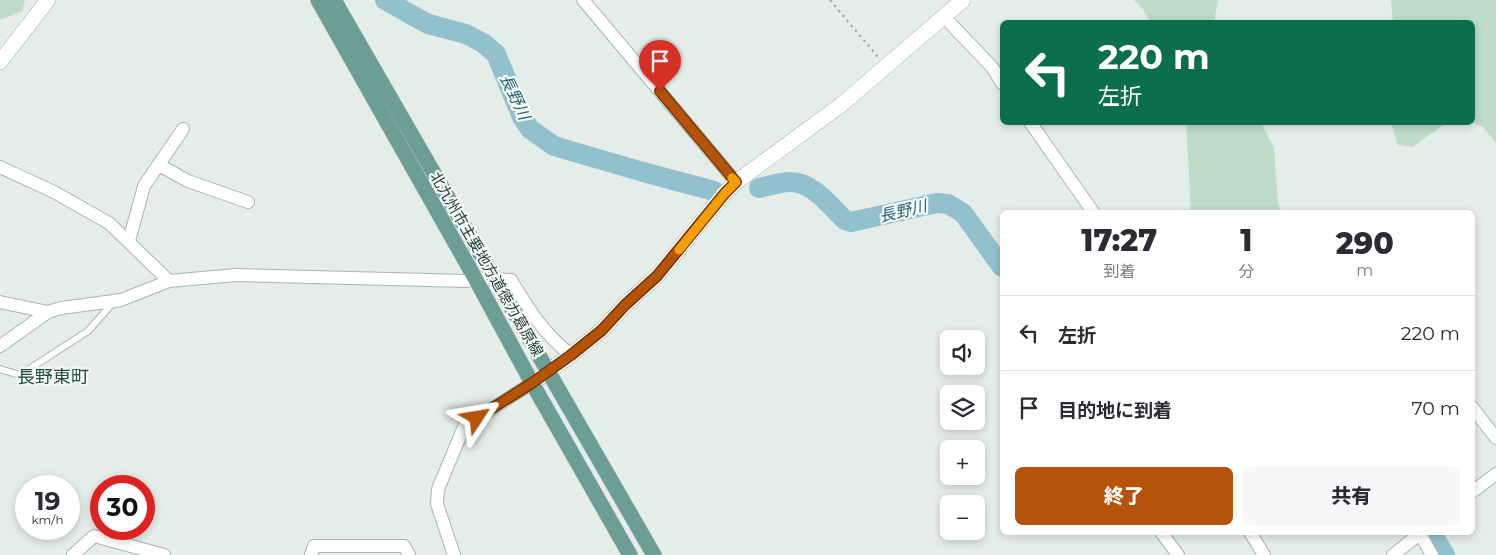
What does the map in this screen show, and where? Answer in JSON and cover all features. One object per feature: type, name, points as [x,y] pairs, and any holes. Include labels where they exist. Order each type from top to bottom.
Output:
[{"type":"main road","name":"北九州市主要地方道徳力葛原線","points":[[318,0],[630,555]]},
{"type":"main road","name":"北九州市主要地方道徳力葛原線","points":[[334,0],[654,555]]},
{"type":"street","points":[[0,62],[48,0]]},
{"type":"street","points":[[583,0],[736,182]]},
{"type":"street","points":[[454,555],[437,504],[438,489],[464,427],[532,383],[602,330],[625,305],[657,276],[736,182],[841,105],[963,0]]},
{"type":"street","points":[[944,17],[992,67],[1000,80]]},
{"type":"street","points":[[1032,125],[1092,210]]},
{"type":"street","points":[[129,241],[144,186],[183,129]]},
{"type":"street","points":[[159,165],[188,181],[248,202]]},
{"type":"street","points":[[0,167],[54,192],[109,223],[169,281]]},
{"type":"street","points":[[0,346],[48,312],[62,308],[121,300],[169,281],[236,275],[467,281],[475,278],[511,280],[534,318],[554,342],[571,355]]},
{"type":"street","points":[[0,302],[48,312]]},
{"type":"street","points":[[1475,411],[1496,438]]},
{"type":"street","points":[[1475,490],[1496,474]]},
{"type":"street","points":[[1163,535],[1178,555]]},
{"type":"street","points":[[1252,535],[1264,555]]},
{"type":"street","points":[[1393,555],[1418,535]]},
{"type":"street","points":[[1422,535],[1432,555]]},
{"type":"street","points":[[73,555],[94,536],[164,555]]},
{"type":"street","points":[[311,555],[314,546],[404,546],[409,555]]},
{"type":"lane","points":[[0,369],[20,375],[88,331],[111,306],[121,300]]},
{"type":"path","points":[[830,0],[886,67]]},
{"type":"green space","points":[[0,0],[25,0],[22,11],[0,20]]},
{"type":"green space","points":[[1134,0],[1218,0],[1214,20],[1150,20]]},
{"type":"green space","points":[[1391,0],[1496,0],[1496,143],[1483,127],[1475,124],[1475,20],[1393,20]]},
{"type":"green space","points":[[1186,125],[1262,125],[1274,148],[1278,202],[1280,210],[1191,210]]},
{"type":"green space","points":[[1392,125],[1445,125],[1412,147],[1398,145]]},
{"type":"waterway","name":"長野川","points":[[385,0],[428,24],[466,34],[483,43],[496,54],[522,117],[530,129],[554,146],[714,191]]},
{"type":"waterway","name":"長野川","points":[[759,188],[782,183],[798,183],[814,190],[845,220],[851,222],[937,203],[948,204],[963,213],[1000,264]]},
{"type":"waterway","name":"長野川","points":[[1433,535],[1445,555]]},
{"type":"slow traffic","points":[[679,250],[736,182],[732,178]]},
{"type":"district","name":"長野東町","points":[[53,377]]},
{"type":"route","points":[[477,418],[532,383],[602,330],[625,305],[657,276],[736,182],[660,91]]}]
